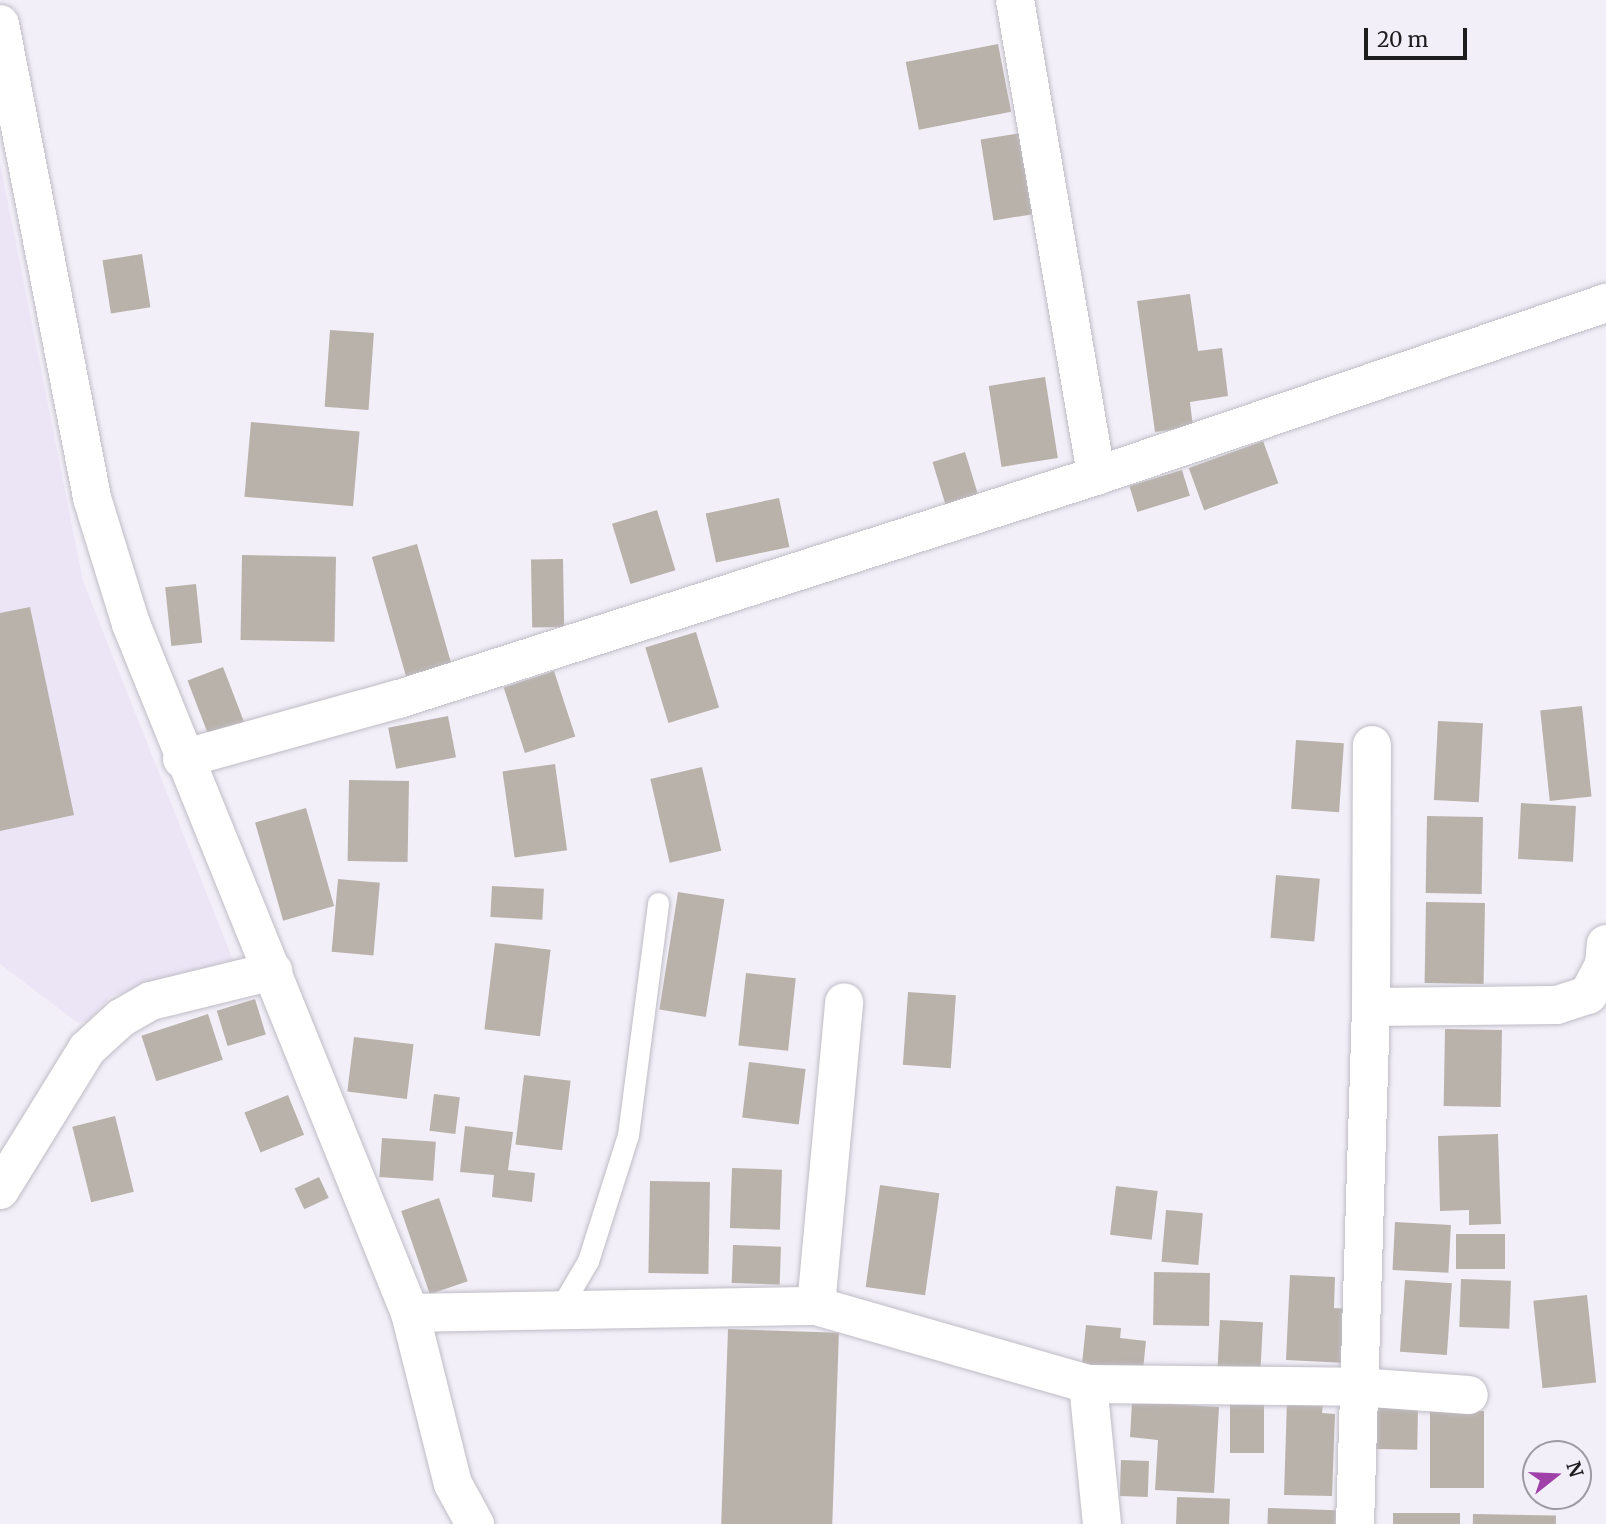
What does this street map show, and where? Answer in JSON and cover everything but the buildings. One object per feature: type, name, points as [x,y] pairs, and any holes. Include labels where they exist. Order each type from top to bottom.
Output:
[{"type":"street","points":[[1015,0],[1096,476]]},
{"type":"street","points":[[0,24],[92,498],[131,624],[182,759],[273,971],[410,1313],[453,1484],[475,1524]]},
{"type":"street","points":[[182,759],[399,699],[1096,476],[1606,303]]},
{"type":"street","points":[[1355,1524],[1371,1007],[1372,745]]},
{"type":"street","points":[[1371,1007],[1557,1005],[1588,995],[1604,965],[1606,944]]},
{"type":"street","points":[[0,1190],[87,1049],[121,1018],[151,1001],[273,971]]},
{"type":"street","points":[[816,1306],[844,1002]]},
{"type":"street","points":[[410,1313],[816,1306],[1088,1384],[1358,1387],[1469,1395]]},
{"type":"street","points":[[1088,1384],[1102,1524]]},
{"type":"lane","points":[[559,1310],[588,1261],[628,1135],[658,903]]},
{"type":"shaded area","points":[[0,163],[83,581],[233,960],[111,996],[88,1021],[78,1023],[0,964]]}]
